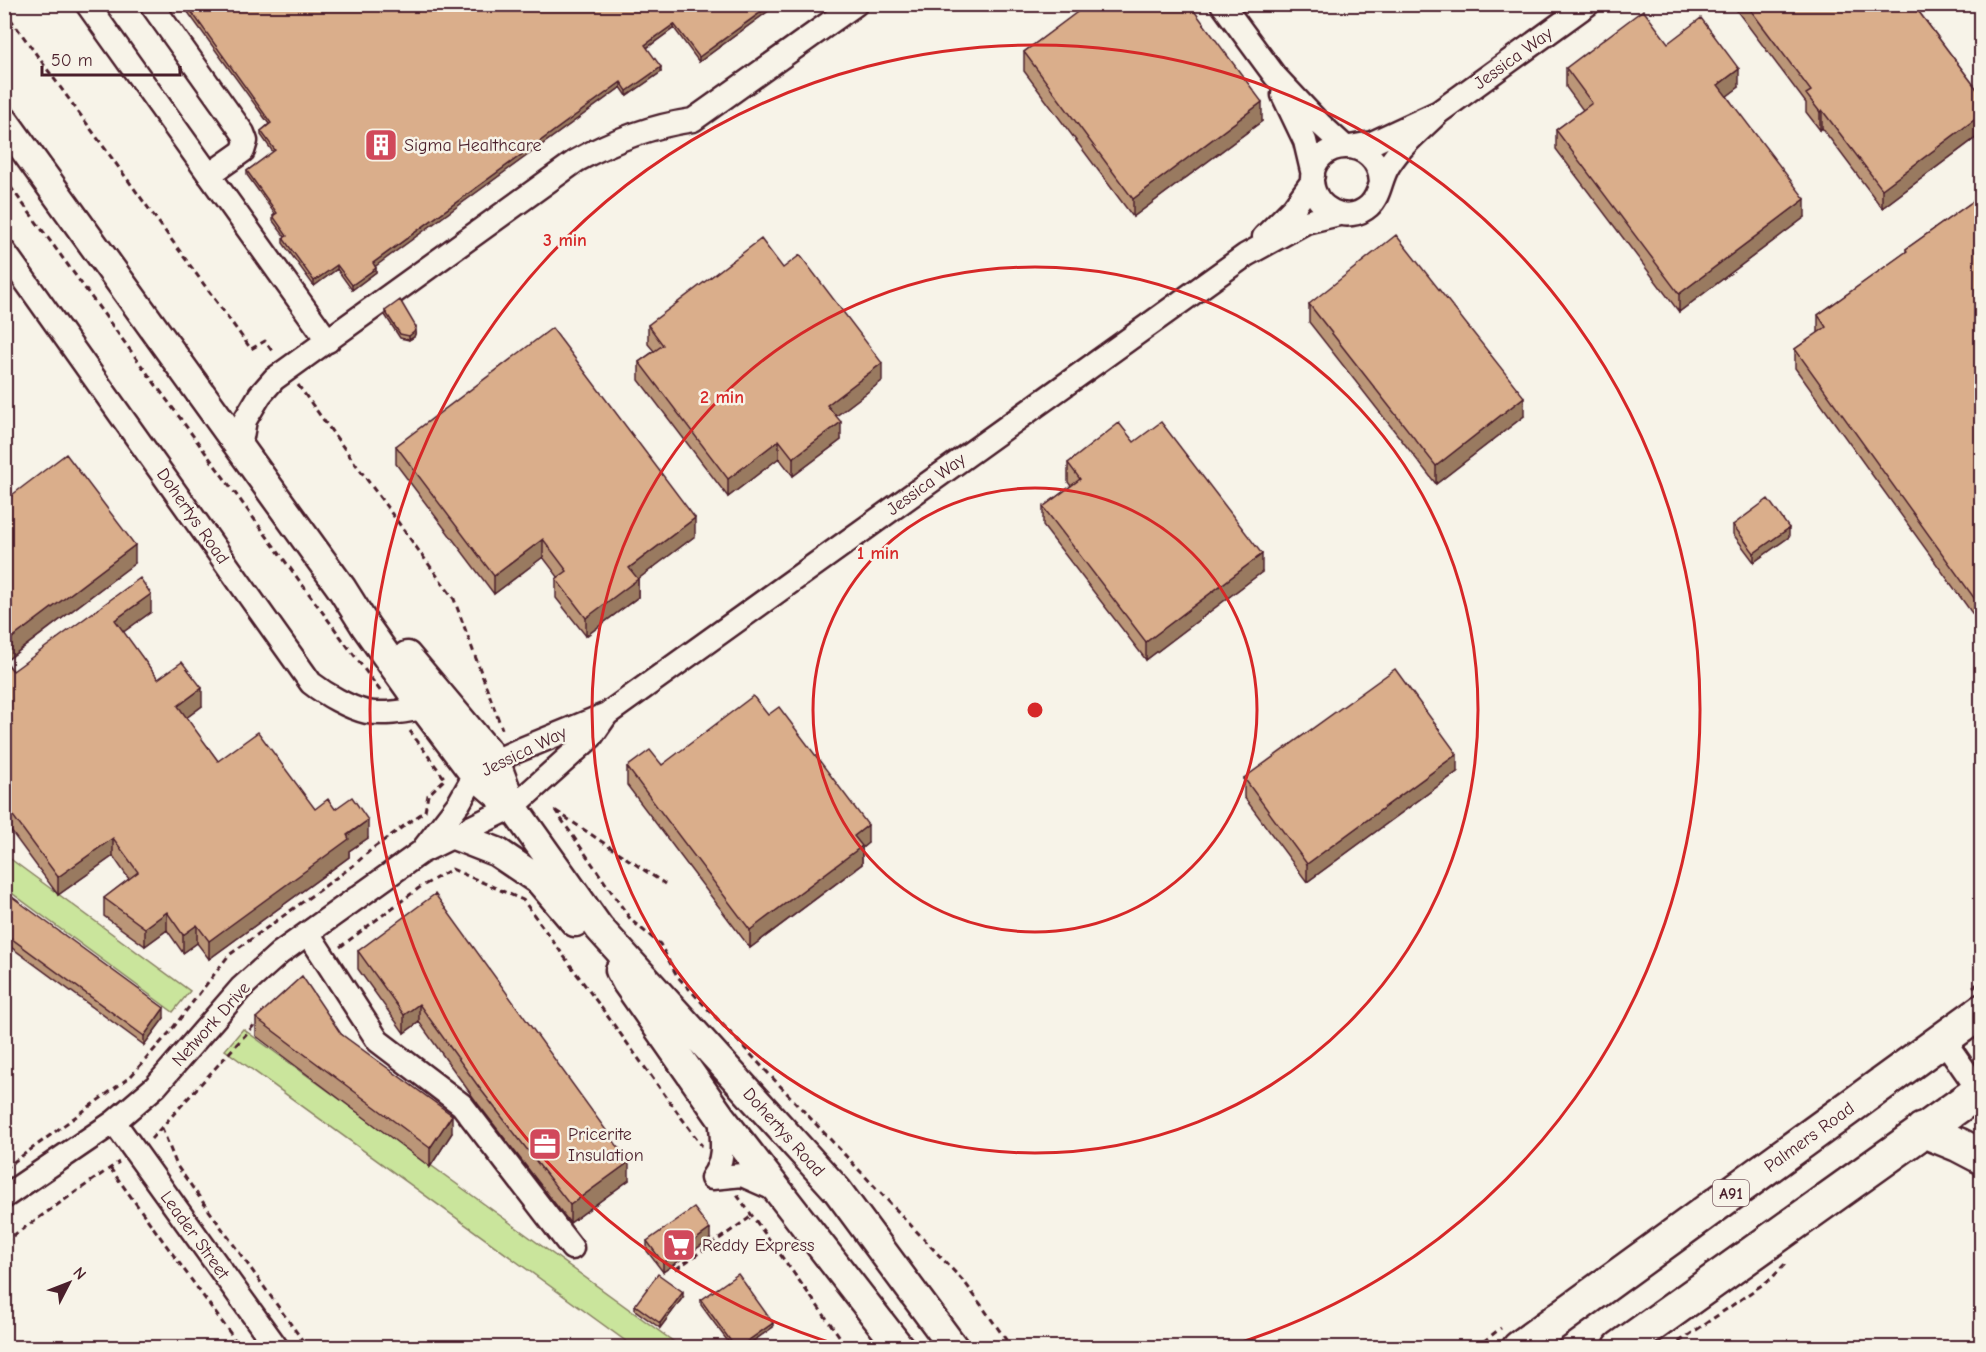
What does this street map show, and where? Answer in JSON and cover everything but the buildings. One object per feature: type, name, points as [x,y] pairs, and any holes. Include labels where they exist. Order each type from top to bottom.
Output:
[{"type":"highway","name":"Palmers Road","points":[[1520,1347],[1982,1011]]},
{"type":"highway","points":[[1620,1347],[1922,1130],[1980,1092]]},
{"type":"highway","points":[[1922,1130],[1982,1157]]},
{"type":"main road","name":"Dohertys Road","points":[[4,121],[342,588],[366,627],[424,708],[485,768]]},
{"type":"main road","name":"Dohertys Road","points":[[342,588],[411,660],[599,928],[837,1190],[954,1347]]},
{"type":"main road","points":[[456,836],[497,852],[540,881],[627,983]]},
{"type":"main road","name":"Dohertys Road","points":[[599,928],[627,983],[720,1116],[900,1347]]},
{"type":"street","points":[[87,4],[328,341]]},
{"type":"street","points":[[151,4],[243,132],[246,141],[243,151],[209,175]]},
{"type":"street","points":[[240,448],[245,420],[260,395],[274,379],[576,161],[600,147],[631,135],[693,120],[856,4]]},
{"type":"street","points":[[1222,4],[1275,76],[1320,124],[1347,147],[1363,151],[1373,159],[1379,171],[1381,183],[1376,197],[1367,208],[1353,214],[1339,214],[1320,203],[1316,196],[1305,141],[1275,76]]},
{"type":"street","name":"Jessica Way","points":[[1381,183],[1383,174],[1398,152],[1439,111],[1588,4]]},
{"type":"street","name":"Jessica Way","points":[[1347,147],[1372,143],[1439,111]]},
{"type":"street","points":[[1312,178],[1318,161],[1323,156],[1329,151],[1347,147]]},
{"type":"street","name":"Jessica Way","points":[[1246,255],[1294,207],[1312,178]]},
{"type":"street","name":"Jessica Way","points":[[485,768],[607,714],[1246,255],[1306,222],[1339,214]]},
{"type":"street","name":"Dohertys Road","points":[[4,251],[311,683],[326,694],[366,712],[396,713],[424,708]]},
{"type":"street","name":"Jessica Way","points":[[513,807],[591,737],[607,714]]},
{"type":"street","name":"Network Drive","points":[[421,852],[485,768]]},
{"type":"street","name":"Network Drive","points":[[4,1197],[114,1122],[156,1086],[241,988],[280,953],[421,852],[513,807]]},
{"type":"street","points":[[308,933],[378,1041],[462,1105],[572,1248]]},
{"type":"street","points":[[1943,1039],[1980,1092]]},
{"type":"street","points":[[720,1116],[721,1173],[742,1175],[777,1191]]},
{"type":"street","name":"Leader Street","points":[[114,1122],[277,1347]]},
{"type":"path","points":[[4,10],[251,349],[265,341],[454,599],[502,729]]},
{"type":"path","points":[[4,178],[445,779]]},
{"type":"path","points":[[665,884],[555,810],[631,920],[660,944],[677,976],[966,1284],[1012,1347]]},
{"type":"path","points":[[325,959],[419,888],[452,870],[523,900],[848,1347]]},
{"type":"path","points":[[4,1242],[135,1152],[162,1128],[258,1021]]},
{"type":"path","points":[[162,1128],[177,1166],[308,1347]]},
{"type":"path","points":[[110,1168],[241,1347]]},
{"type":"path","points":[[676,1269],[752,1216]]},
{"type":"green space","points":[[5,855],[190,991],[173,1012],[5,888]]},
{"type":"green space","points":[[243,1029],[681,1347],[634,1347],[225,1050]]},
{"type":"place","name":"Sigma Healthcare","points":[[381,145]]},
{"type":"place","name":"Pricerite Insulation","points":[[545,1144]]},
{"type":"place","name":"Reddy Express","points":[[679,1245]]}]
